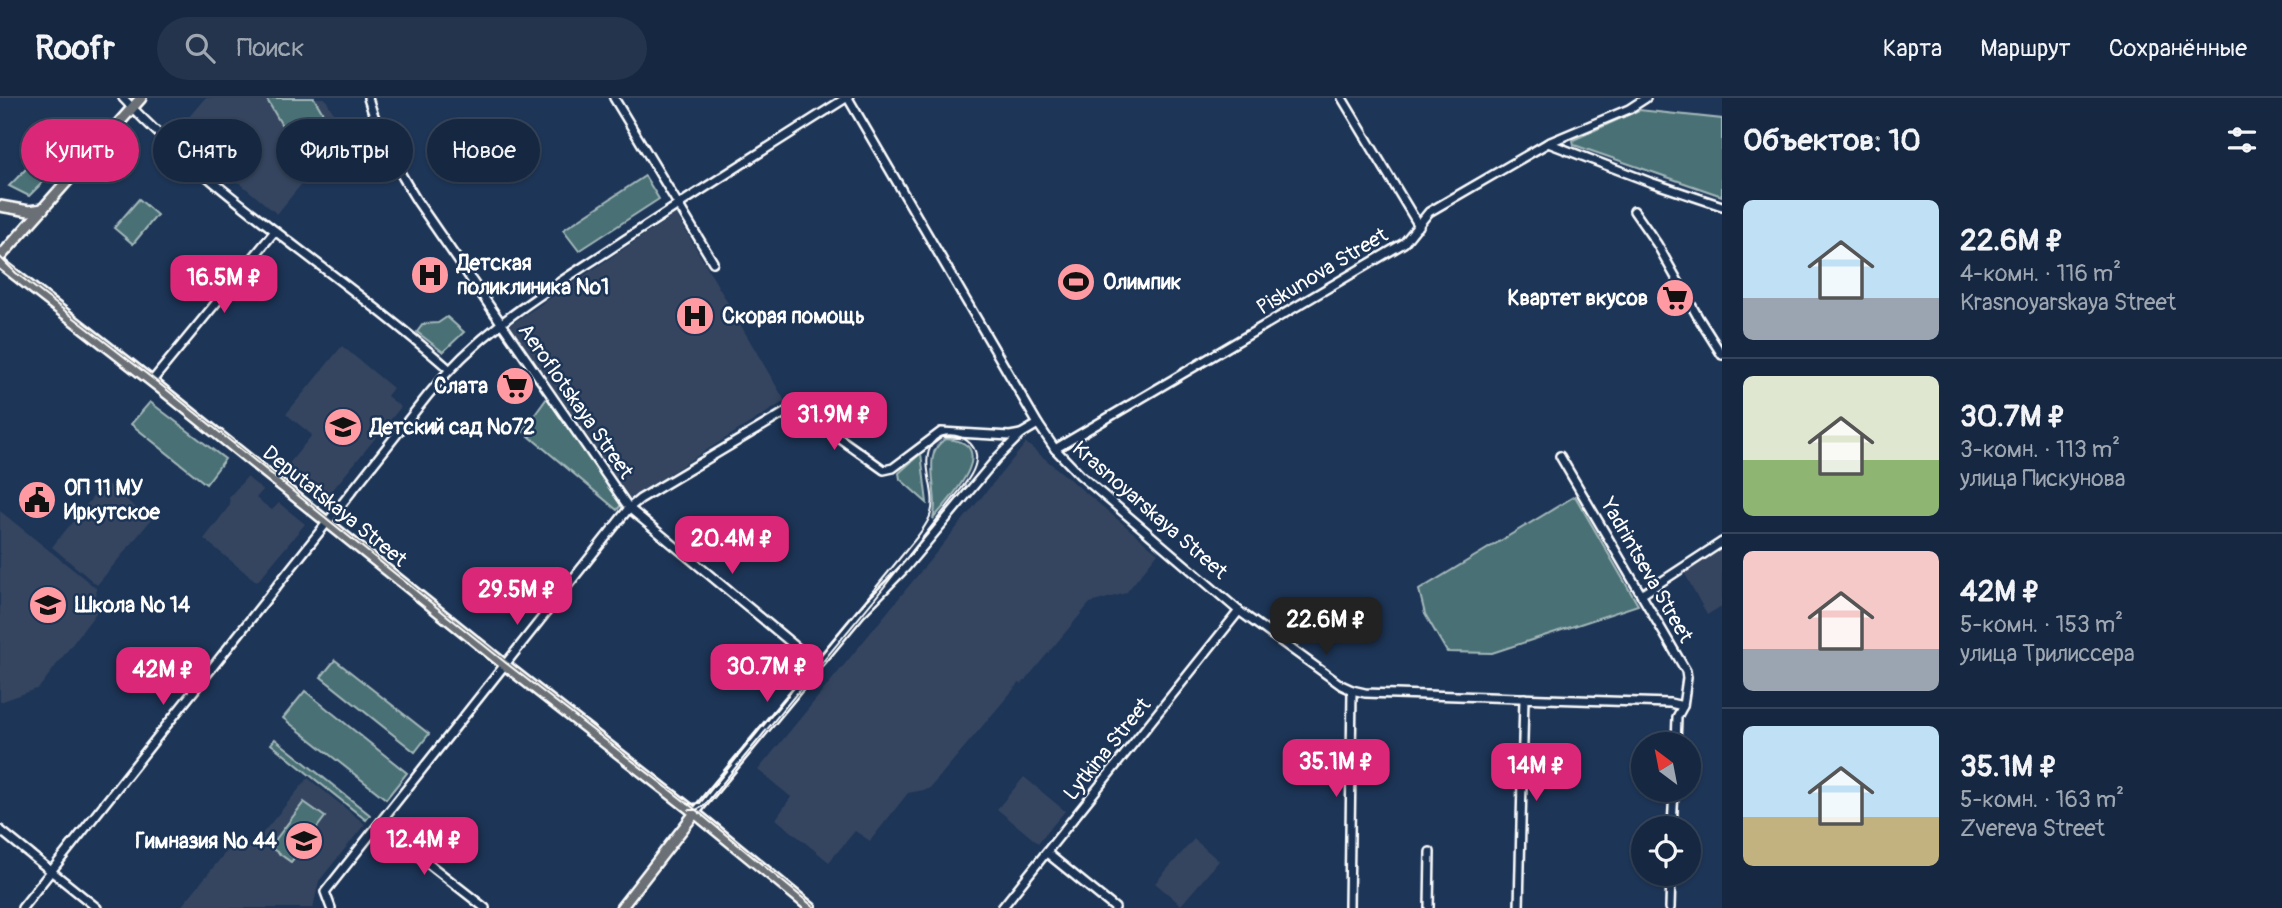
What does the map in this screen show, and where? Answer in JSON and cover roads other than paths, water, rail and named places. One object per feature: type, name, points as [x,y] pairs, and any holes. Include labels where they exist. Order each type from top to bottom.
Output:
[{"type":"main road","points":[[0,257],[141,98]]},
{"type":"main road","points":[[0,206],[32,211],[44,208]]},
{"type":"main road","points":[[13,208],[26,220],[22,232]]},
{"type":"main road","name":"Deputatskaya Street","points":[[0,263],[152,381],[811,908]]},
{"type":"main road","points":[[621,908],[695,813]]},
{"type":"street","points":[[122,98],[169,143],[275,231],[411,335],[449,369]]},
{"type":"street","name":"Aeroflotskaya Street","points":[[368,98],[374,118],[403,178],[629,508],[818,665]]},
{"type":"street","points":[[614,98],[713,262]]},
{"type":"street","points":[[22,908],[449,369],[468,349],[500,323],[679,204],[847,98]]},
{"type":"street","name":"Krasnoyarskaya Street","points":[[847,98],[1055,449],[1080,475],[1239,611],[1352,690],[1365,693],[1670,702],[1683,706]]},
{"type":"street","points":[[1342,98],[1419,226]]},
{"type":"street","name":"Piskunova Street","points":[[1055,449],[1405,243],[1429,212],[1548,142],[1629,110],[1646,98]]},
{"type":"street","points":[[1548,142],[1650,182],[1722,206]]},
{"type":"street","points":[[1634,211],[1661,251],[1722,355]]},
{"type":"street","points":[[152,381],[275,231]]},
{"type":"street","points":[[331,908],[325,892],[629,508],[686,470],[791,409],[800,410],[884,470],[893,468],[941,432],[1010,436],[1021,434]]},
{"type":"street","points":[[695,813],[861,613],[906,567],[997,458],[1021,434],[1038,424]]},
{"type":"street","name":"Yadrintseva Street","points":[[1560,456],[1686,671],[1683,706],[1676,717],[1676,732]]},
{"type":"street","points":[[1641,595],[1722,542]]},
{"type":"street","name":"Lytkina Street","points":[[1002,908],[1239,611]]},
{"type":"street","points":[[1349,908],[1352,690]]},
{"type":"street","points":[[1519,908],[1524,698]]},
{"type":"street","points":[[379,825],[485,908]]},
{"type":"street","points":[[0,831],[97,908]]},
{"type":"street","points":[[1429,908],[1430,852]]},
{"type":"street","points":[[1046,853],[1115,908]]},
{"type":"street","points":[[1670,908],[1671,886]]},
{"type":"tram line","points":[[0,257],[16,273],[161,385],[506,663],[696,810],[815,908]]},
{"type":"tram line","points":[[688,804],[700,803],[925,526],[932,504],[927,459],[933,443],[939,438],[953,435],[967,441],[976,453],[976,460],[961,489],[704,806],[689,810]]},
{"type":"place","name":"Детская поликлиника №1","points":[[430,275]]},
{"type":"place","name":"Олимпик","points":[[1076,282]]},
{"type":"place","name":"Квартет вкусов","points":[[1675,298]]},
{"type":"place","name":"Скорая помощь","points":[[695,316]]},
{"type":"place","name":"Слата","points":[[515,386]]},
{"type":"place","name":"Детский сад №72","points":[[343,427]]},
{"type":"place","name":"ОП 11 МУ Иркутское","points":[[37,500]]},
{"type":"place","name":"Школа № 14","points":[[48,605]]},
{"type":"place","name":"Гимназия № 44","points":[[304,841]]}]
